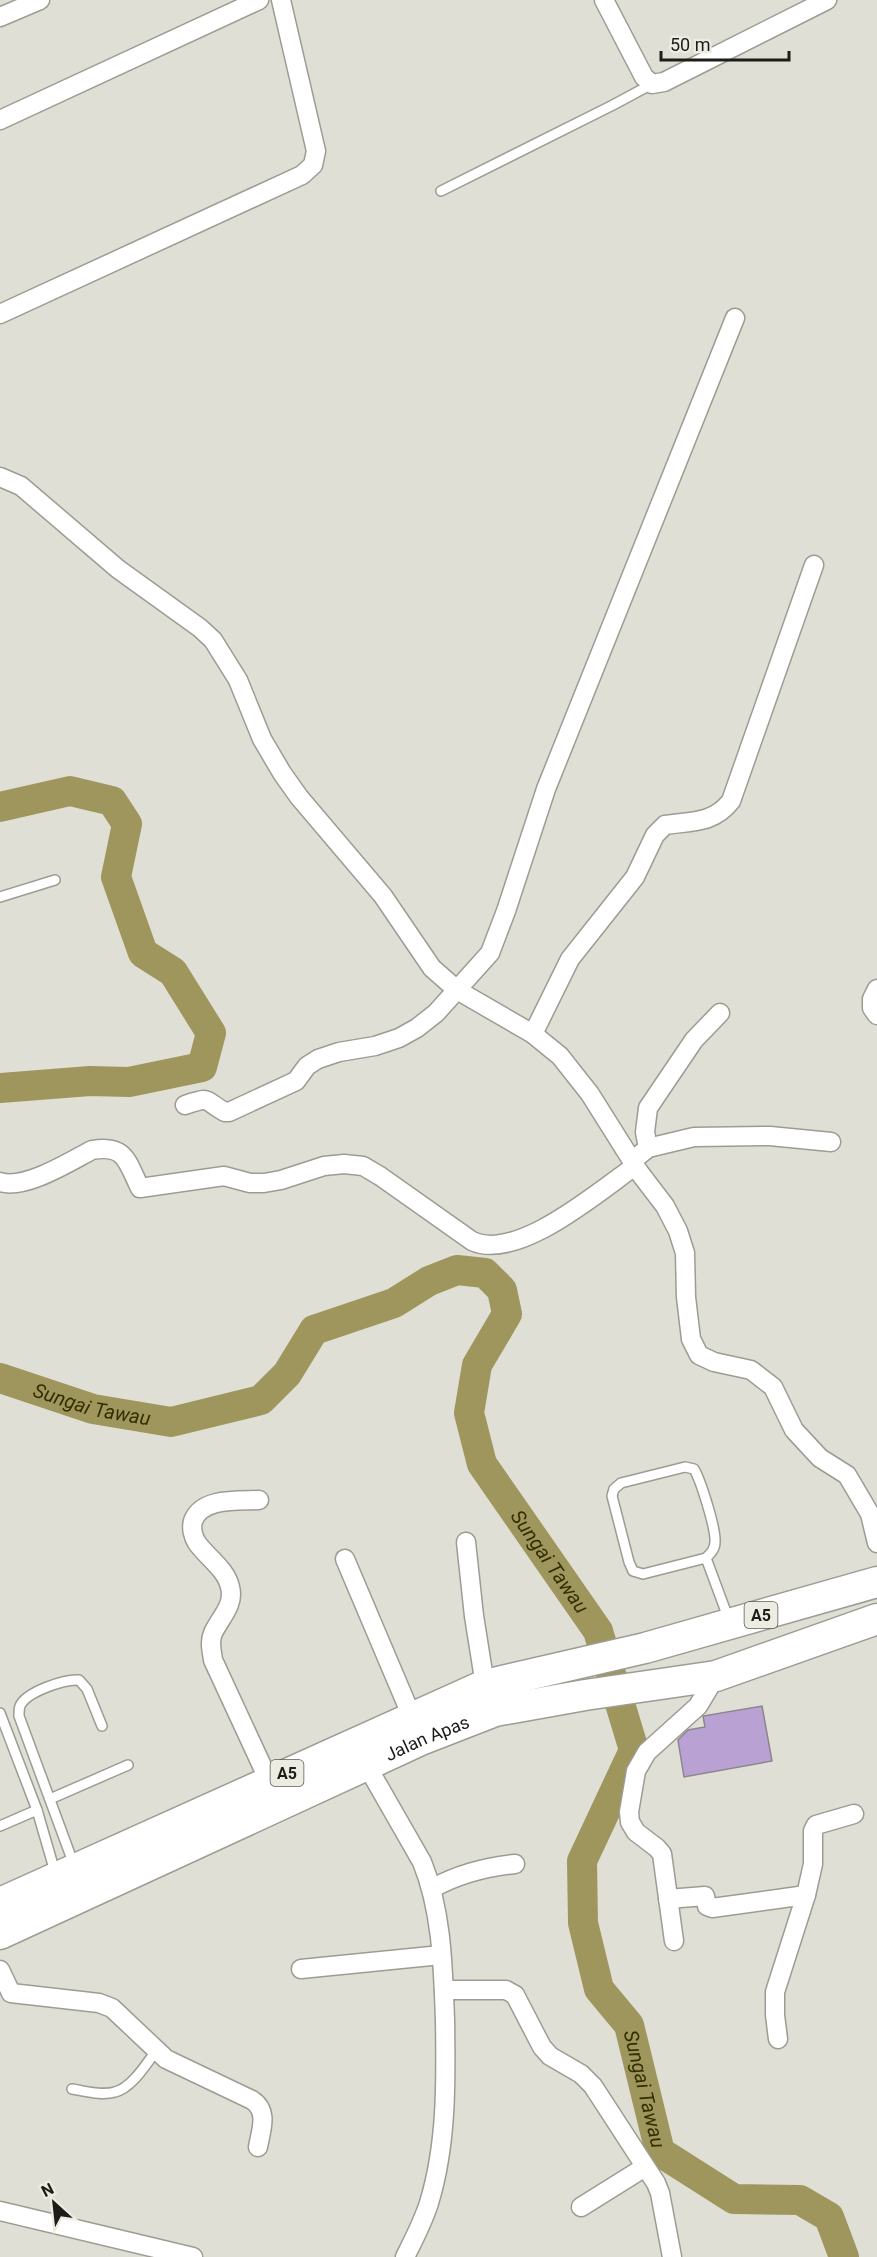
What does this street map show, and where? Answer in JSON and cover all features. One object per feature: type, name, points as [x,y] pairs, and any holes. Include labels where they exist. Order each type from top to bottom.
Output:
[{"type":"highway","name":"Jalan Apas","points":[[0,1903],[485,1685],[645,1648],[877,1582]]},
{"type":"highway","name":"Jalan Apas","points":[[0,1934],[423,1740],[495,1711],[716,1676],[877,1619]]},
{"type":"highway","points":[[730,1623],[741,1636],[753,1644],[821,1631],[830,1636]]},
{"type":"highway","points":[[283,1775],[347,1758],[361,1761],[367,1766]]},
{"type":"street","points":[[0,17],[40,0]]},
{"type":"street","points":[[0,120],[259,0]]},
{"type":"street","points":[[0,314],[302,175],[313,165],[316,151],[281,0]]},
{"type":"street","points":[[604,0],[644,77],[652,84],[664,82],[827,0]]},
{"type":"street","points":[[185,1105],[204,1099],[225,1112],[229,1112],[296,1081],[307,1066],[318,1059],[399,1038],[427,1021],[490,953],[546,789],[735,318]]},
{"type":"street","points":[[0,477],[21,486],[118,569],[200,628],[213,640],[238,680],[262,739],[282,773],[299,797],[383,896],[432,968],[458,990],[533,1034],[560,1056],[590,1095],[633,1164],[665,1206],[678,1231],[685,1253],[686,1297],[691,1339],[699,1356],[714,1362],[751,1370],[773,1387],[794,1430],[820,1458],[847,1475],[852,1482],[870,1514],[877,1543]]},
{"type":"street","points":[[533,1034],[570,959],[635,877],[655,835],[665,825],[710,819],[723,812],[731,801],[814,566]]},
{"type":"street","points":[[877,989],[872,999],[872,1008],[877,1015]]},
{"type":"street","points":[[648,1148],[645,1132],[648,1108],[694,1040],[720,1013]]},
{"type":"street","points":[[0,1182],[13,1184],[28,1180],[92,1150],[103,1148],[114,1149],[121,1153],[141,1188],[224,1176],[250,1184],[264,1184],[324,1166],[344,1164],[363,1166],[482,1246],[508,1244],[542,1230],[633,1164],[648,1148],[694,1137],[770,1136],[831,1142]]},
{"type":"street","points":[[259,1500],[207,1505],[194,1518],[192,1528],[196,1542],[217,1565],[230,1586],[231,1601],[212,1635],[213,1660],[283,1775]]},
{"type":"street","points":[[466,1542],[474,1616],[485,1685]]},
{"type":"street","points":[[345,1559],[412,1717]]},
{"type":"street","points":[[675,1941],[662,1854],[636,1832],[630,1822],[629,1812],[636,1771],[647,1752],[698,1706],[716,1676]]},
{"type":"street","points":[[367,1766],[422,1862],[433,1888],[444,1990],[446,2082],[440,2151],[429,2202],[405,2257]]},
{"type":"street","points":[[778,2039],[775,1992],[806,1895],[813,1864],[813,1831],[816,1825],[854,1814]]},
{"type":"street","points":[[433,1888],[456,1876],[490,1867],[515,1864]]},
{"type":"street","points":[[668,1899],[705,1896],[707,1906],[712,1908],[806,1895]]},
{"type":"street","points":[[301,1969],[441,1955]]},
{"type":"street","points":[[0,1970],[6,1996],[99,2002],[112,2008],[156,2051],[179,2067],[259,2104],[264,2114],[258,2147]]},
{"type":"street","points":[[444,1990],[506,1990],[515,1995],[542,2047],[550,2056],[581,2074],[593,2086],[660,2193],[672,2257]]},
{"type":"street","points":[[581,2207],[645,2167]]},
{"type":"street","points":[[0,2211],[193,2257]]},
{"type":"lane","points":[[441,190],[652,84]]},
{"type":"lane","points":[[0,897],[55,880]]},
{"type":"lane","points":[[685,1467],[694,1469],[699,1479],[716,1540],[713,1551],[706,1558],[643,1574],[633,1571],[612,1496],[614,1489],[621,1483],[685,1467]]},
{"type":"lane","points":[[706,1558],[730,1623]]},
{"type":"lane","points":[[66,1874],[50,1799],[19,1716],[20,1706],[28,1696],[66,1679],[79,1680],[87,1689],[102,1726]]},
{"type":"lane","points":[[0,1713],[37,1810],[66,1874]]},
{"type":"lane","points":[[50,1799],[128,1765]]},
{"type":"lane","points":[[0,1826],[37,1810]]},
{"type":"lane","points":[[72,2089],[118,2092],[131,2081],[156,2051]]},
{"type":"building","points":[[762,1706],[772,1761],[684,1777],[678,1740],[688,1730],[705,1727],[703,1716]]},
{"type":"waterway","name":"Sungai Tawau","points":[[0,807],[70,791],[112,801],[127,824],[116,877],[143,953],[173,972],[211,1033],[202,1067],[129,1082],[90,1081],[0,1088]]},
{"type":"waterway","name":"Sungai Tawau","points":[[0,1378],[93,1409],[171,1422],[261,1400],[287,1374],[314,1330],[394,1303],[429,1281],[457,1270],[485,1273],[502,1290],[507,1314],[477,1365],[469,1413],[482,1464],[598,1631],[634,1750],[582,1861],[583,1923],[599,1989],[629,2025],[660,2152],[734,2199],[800,2200],[829,2217],[844,2257]]}]
